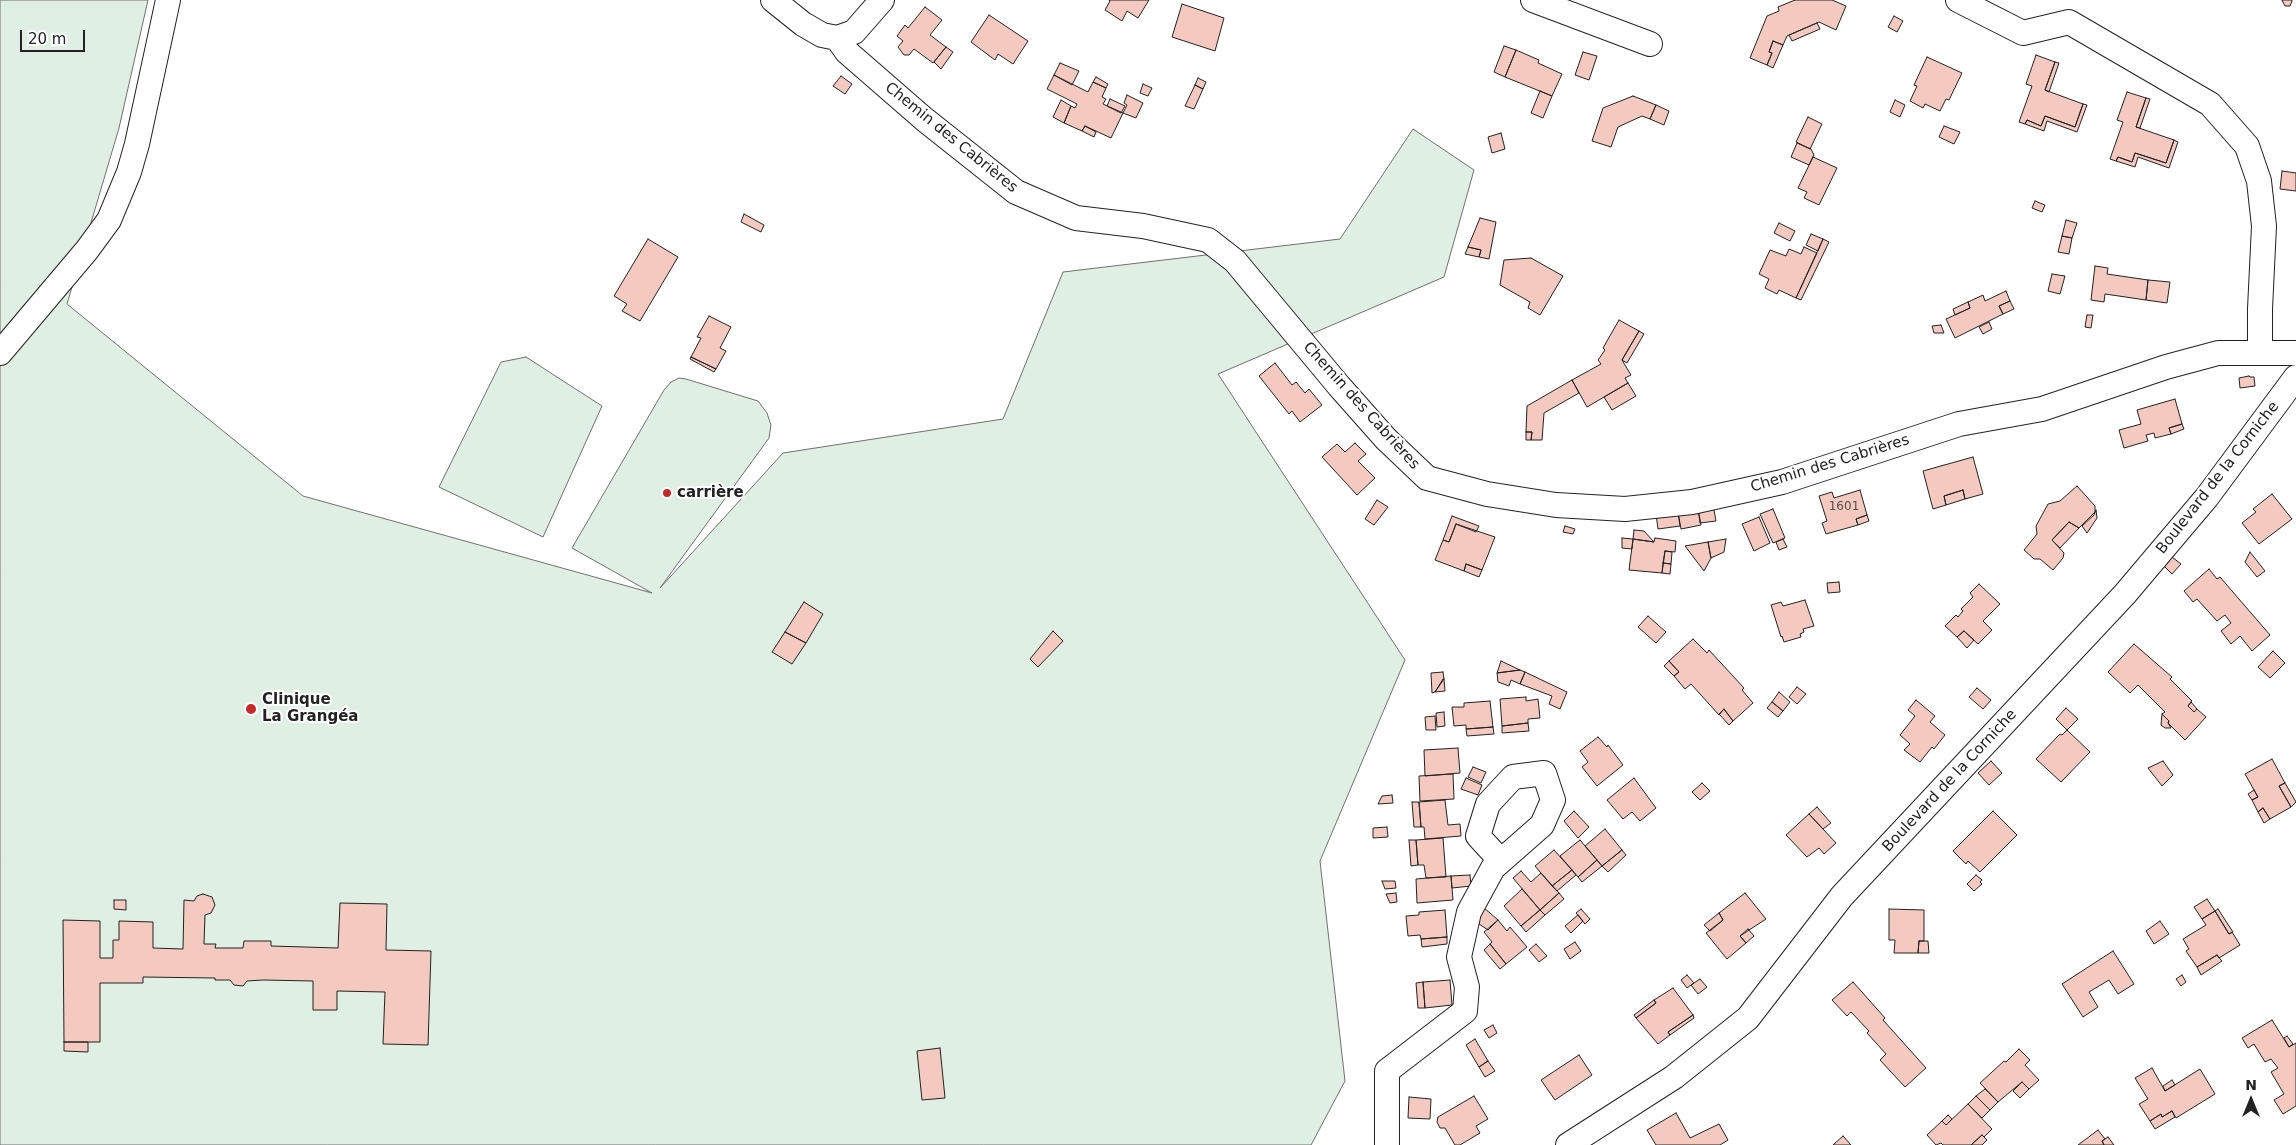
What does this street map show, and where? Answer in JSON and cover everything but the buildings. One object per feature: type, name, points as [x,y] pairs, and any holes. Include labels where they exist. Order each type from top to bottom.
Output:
[{"type":"street","points":[[0,353],[87,250],[109,220],[130,172],[168,0]]},
{"type":"street","points":[[773,0],[803,24],[822,35],[837,38],[854,32],[882,0]]},
{"type":"street","points":[[1533,0],[1650,44]]},
{"type":"street","points":[[1958,0],[2023,33],[2068,22],[2210,104],[2241,139],[2247,146],[2259,181],[2264,226],[2260,352]]},
{"type":"street","name":"Chemin des Cabrières","points":[[837,38],[847,52],[924,119],[1016,192],[1076,218],[1143,226],[1208,240],[1235,261],[1344,393],[1386,439],[1427,478],[1487,494],[1556,505],[1625,509],[1692,502],[1782,482],[1959,424],[2042,409],[2166,367],[2218,353],[2260,352],[2296,354]]},
{"type":"street","name":"Boulevard de la Corniche","points":[[1568,1145],[1596,1138],[1748,1018],[1842,896],[2137,579],[2207,497],[2296,377]]},
{"type":"street","points":[[1387,1145],[1387,1071],[1465,1012],[1467,987],[1459,957],[1469,912],[1493,868],[1501,861]]},
{"type":"green space","points":[[0,0],[148,0],[119,128],[67,304],[303,496],[652,593],[572,548],[664,390],[671,382],[679,378],[686,379],[758,401],[767,413],[771,425],[769,438],[660,588],[783,453],[1003,419],[1063,272],[1340,239],[1413,129],[1474,170],[1444,277],[1218,374],[1405,660],[1320,861],[1345,1081],[1311,1145],[0,1145]]},
{"type":"green space","points":[[526,357],[602,406],[543,537],[439,487],[501,362]]},
{"type":"place","name":"carrière","points":[[667,493]]},
{"type":"place","name":"Clinique La Grangéa","points":[[251,709]]}]
